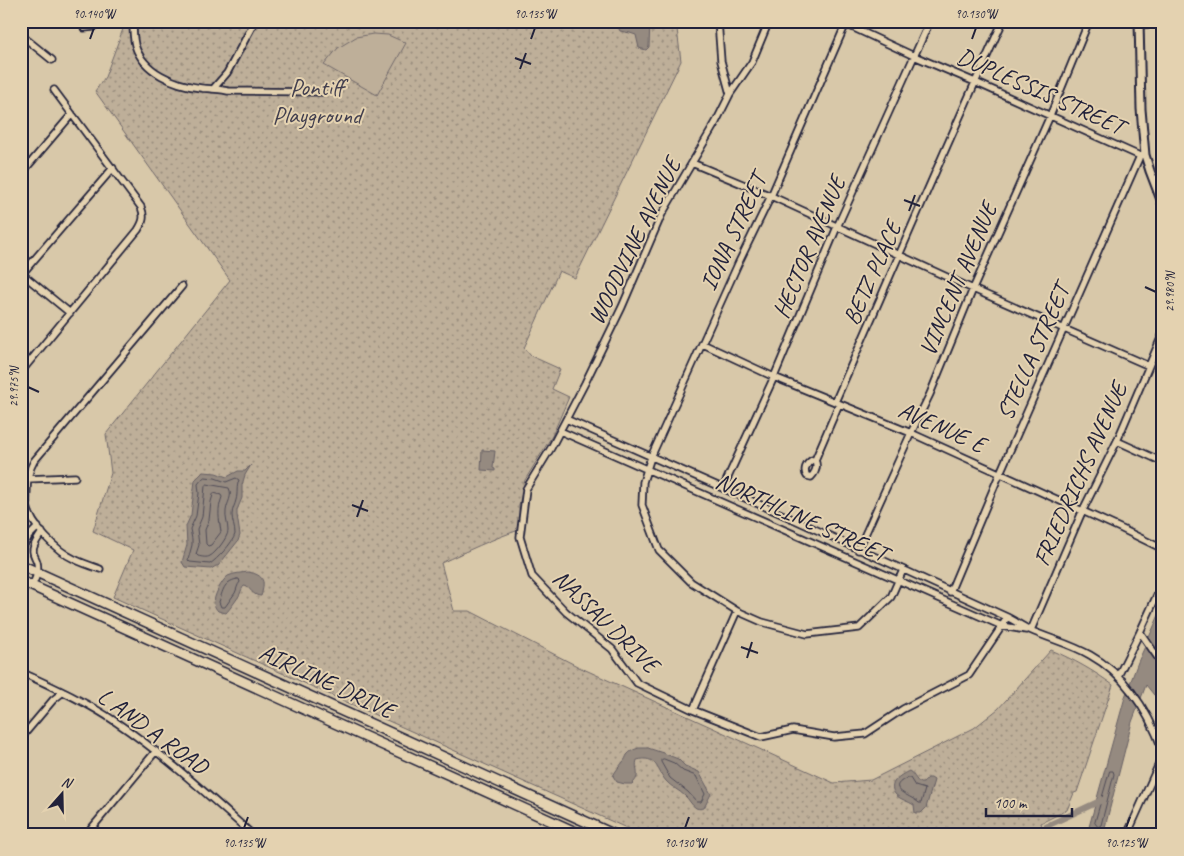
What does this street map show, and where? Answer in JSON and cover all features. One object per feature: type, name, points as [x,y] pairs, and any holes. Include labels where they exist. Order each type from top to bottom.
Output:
[{"type":"highway","name":"AIRLINE DRIVE","points":[[21,565],[615,835]]},
{"type":"highway","name":"AIRLINE DRIVE","points":[[21,581],[582,835]]},
{"type":"highway","points":[[123,628],[129,614]]},
{"type":"highway","points":[[237,679],[242,664]]},
{"type":"highway","points":[[480,788],[486,776]]},
{"type":"main road","points":[[1139,23],[1143,155],[1163,204]]},
{"type":"street","points":[[84,28],[94,27],[98,21]]},
{"type":"street","points":[[133,21],[135,44],[147,65],[182,85],[228,91],[322,92]]},
{"type":"street","points":[[213,89],[227,73],[255,21]]},
{"type":"street","points":[[718,21],[720,61],[730,94]]},
{"type":"street","name":"WOODVINE AVENUE","points":[[566,419],[622,306],[662,214],[716,122],[730,94],[752,62],[769,21]]},
{"type":"street","name":"DUPLESSIS STREET","points":[[839,21],[1050,116],[1143,155]]},
{"type":"street","name":"HECTOR AVENUE","points":[[723,488],[774,377],[837,227],[930,21]]},
{"type":"street","name":"BETZ PLACE","points":[[815,460],[837,403],[900,255],[1003,21]]},
{"type":"street","name":"VINCENT AVENUE","points":[[858,550],[930,394],[973,289],[1050,116],[1089,21]]},
{"type":"street","name":"IONA STREET","points":[[846,23],[771,196],[738,264],[652,457],[643,482],[642,505],[659,550],[691,582],[737,611],[762,622],[807,634],[859,628],[891,597],[903,570]]},
{"type":"street","points":[[1139,23],[1163,23]]},
{"type":"street","points":[[21,35],[52,60]]},
{"type":"street","points":[[21,372],[138,230],[143,221],[144,214],[141,207],[54,90]]},
{"type":"street","points":[[21,174],[72,114]]},
{"type":"street","name":"STELLA STREET","points":[[950,592],[1000,473],[1143,155]]},
{"type":"street","points":[[692,163],[771,196],[973,289],[1148,366]]},
{"type":"street","points":[[1155,184],[1163,167]]},
{"type":"street","points":[[70,313],[22,274],[112,168]]},
{"type":"street","points":[[100,569],[75,560],[57,548],[40,530],[24,505],[27,479],[34,461],[182,286]]},
{"type":"street","name":"FRIEDRICHS AVENUE","points":[[1031,630],[1163,333]]},
{"type":"street","name":"AVENUE E","points":[[703,344],[774,377],[911,433],[1163,549]]},
{"type":"street","name":"NASSAU DRIVE","points":[[566,419],[526,488],[520,537],[532,576],[566,612],[612,649],[637,682],[693,710],[761,737],[793,730],[834,737],[865,734],[903,709],[969,675],[1007,617]]},
{"type":"street","name":"NORTHLINE STREET","points":[[566,419],[723,488],[1007,617],[1031,630],[1064,642],[1091,655],[1118,676],[1142,706],[1163,751]]},
{"type":"street","name":"NORTHLINE STREET","points":[[560,431],[1002,626],[1031,630]]},
{"type":"street","points":[[1116,441],[1163,462]]},
{"type":"street","points":[[27,479],[75,477]]},
{"type":"street","points":[[21,550],[29,536],[40,530]]},
{"type":"street","points":[[32,586],[38,572],[33,552],[40,530]]},
{"type":"street","points":[[1118,676],[1163,582]]},
{"type":"street","points":[[693,710],[737,611]]},
{"type":"street","points":[[1140,632],[1163,665]]},
{"type":"street","name":"L AND A ROAD","points":[[21,672],[63,692],[115,721],[156,751],[253,835]]},
{"type":"street","points":[[21,738],[53,700],[63,692]]},
{"type":"street","points":[[86,835],[156,751]]},
{"type":"street","points":[[1127,835],[1163,755]]},
{"type":"green space","name":"Pontiff Playground","points":[[126,21],[676,21],[681,61],[575,278],[559,271],[524,348],[531,356],[560,369],[552,389],[569,397],[552,436],[525,480],[519,505],[519,530],[489,541],[441,563],[454,611],[470,611],[579,667],[834,783],[871,780],[974,728],[998,709],[1051,650],[1083,666],[1113,685],[1077,792],[1074,793],[1067,810],[1041,823],[1045,835],[642,835],[113,597],[133,550],[93,531],[111,473],[106,434],[230,280],[95,91],[105,77]]},
{"type":"green space","points":[[373,34],[388,35],[406,43],[377,95],[324,65],[338,48],[356,37]]},
{"type":"water","points":[[619,21],[650,21],[649,47],[646,50],[639,48],[636,35],[620,31],[618,27]]},
{"type":"water","points":[[482,450],[495,451],[493,468],[495,471],[481,470]]},
{"type":"water","points":[[251,465],[245,475],[242,485],[242,498],[237,510],[240,535],[238,541],[218,566],[211,569],[185,567],[182,562],[187,545],[186,526],[191,515],[195,480],[203,472],[216,473],[227,477],[238,471],[245,471]]},
{"type":"water","points":[[248,572],[261,577],[263,587],[261,596],[244,586],[226,613],[218,611],[214,601],[223,581],[230,575]]},
{"type":"water","points":[[1163,606],[1163,702],[1146,685],[1132,722],[1103,835],[1101,835],[1089,827],[1125,697]]},
{"type":"water","points":[[639,748],[648,748],[678,759],[685,766],[699,772],[711,794],[704,808],[694,807],[683,794],[668,783],[655,764],[649,759],[637,760],[637,778],[632,784],[617,782],[613,776],[615,772],[628,754]]},
{"type":"water","points":[[909,771],[921,783],[924,783],[928,778],[934,780],[926,808],[921,813],[915,813],[914,805],[898,797],[893,791],[895,780]]},
{"type":"waterway","points":[[1032,835],[1102,800]]}]
